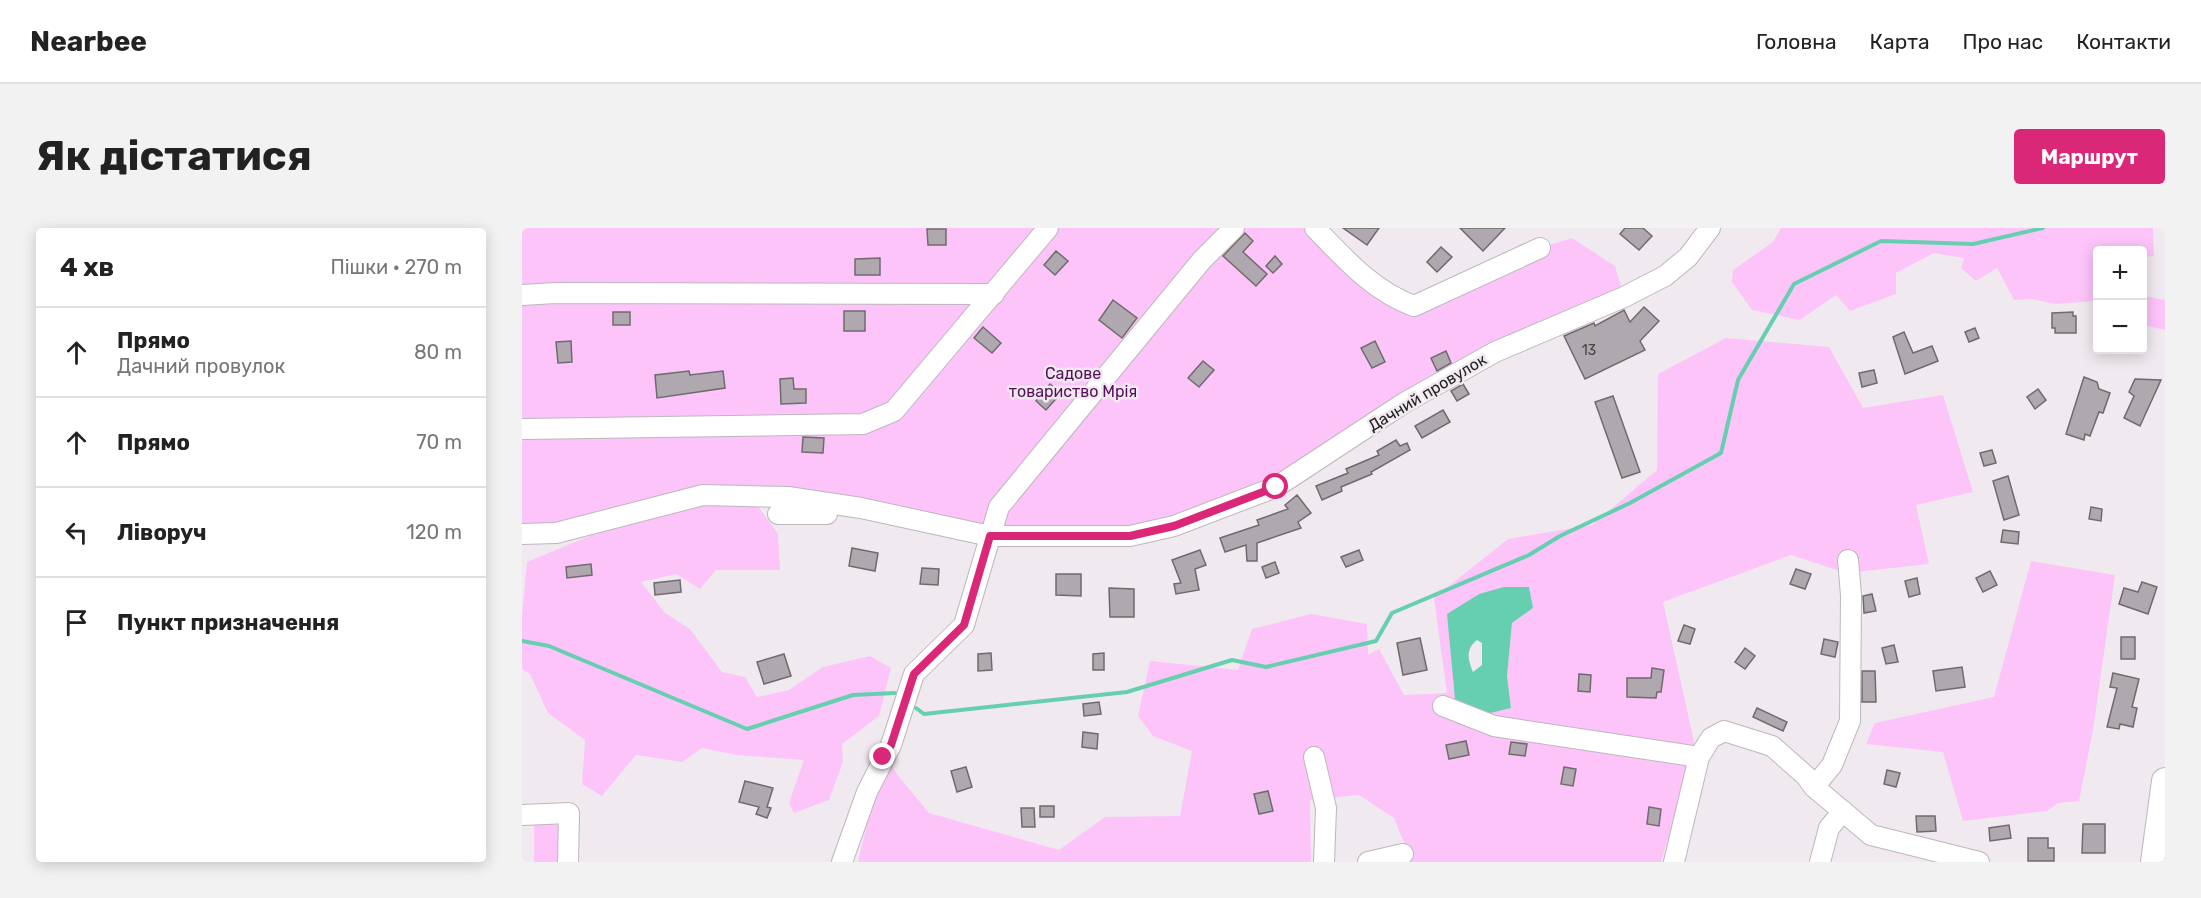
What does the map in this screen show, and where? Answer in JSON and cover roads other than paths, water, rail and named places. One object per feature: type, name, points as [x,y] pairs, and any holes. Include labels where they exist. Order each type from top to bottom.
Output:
[{"type":"main road","points":[[2154,862],[2165,781]]},
{"type":"street","points":[[522,429],[863,424],[894,411],[1048,228]]},
{"type":"street","points":[[842,862],[867,792],[891,745],[914,674],[964,625],[999,507],[1202,260],[1234,228]]},
{"type":"street","points":[[1315,228],[1352,266],[1390,297],[1414,306],[1540,248]]},
{"type":"street","name":"Дачний провулок","points":[[990,536],[1130,536],[1174,526],[1276,487],[1404,403],[1495,352],[1624,297],[1665,276],[1688,257],[1710,228]]},
{"type":"street","points":[[522,295],[555,293],[994,294]]},
{"type":"street","points":[[522,534],[556,533],[703,495],[788,497],[861,508],[990,536]]},
{"type":"street","points":[[778,514],[820,513],[990,536]]},
{"type":"street","points":[[1814,787],[1832,765],[1850,721],[1851,595],[1848,560]]},
{"type":"street","points":[[1443,706],[1494,726],[1700,757]]},
{"type":"street","points":[[1674,862],[1700,757],[1711,738],[1724,731],[1772,746],[1806,776],[1814,787],[1871,835],[1979,862]]},
{"type":"street","points":[[1314,757],[1326,808],[1324,862]]},
{"type":"street","points":[[1820,862],[1828,828],[1843,811]]},
{"type":"street","points":[[522,815],[569,813],[568,862]]},
{"type":"street","points":[[1368,862],[1403,854]]},
{"type":"waterway","points":[[916,708],[924,714],[1127,692],[1232,660],[1266,667],[1376,641],[1392,613],[1529,555],[1560,536],[1630,503],[1721,453],[1738,380],[1794,284],[1881,241],[1973,244],[2043,228]]},
{"type":"waterway","points":[[522,641],[549,646],[747,729],[853,695],[895,693]]},
{"type":"park label","name":"Садове товариство Мрія","points":[[1073,382]]}]
